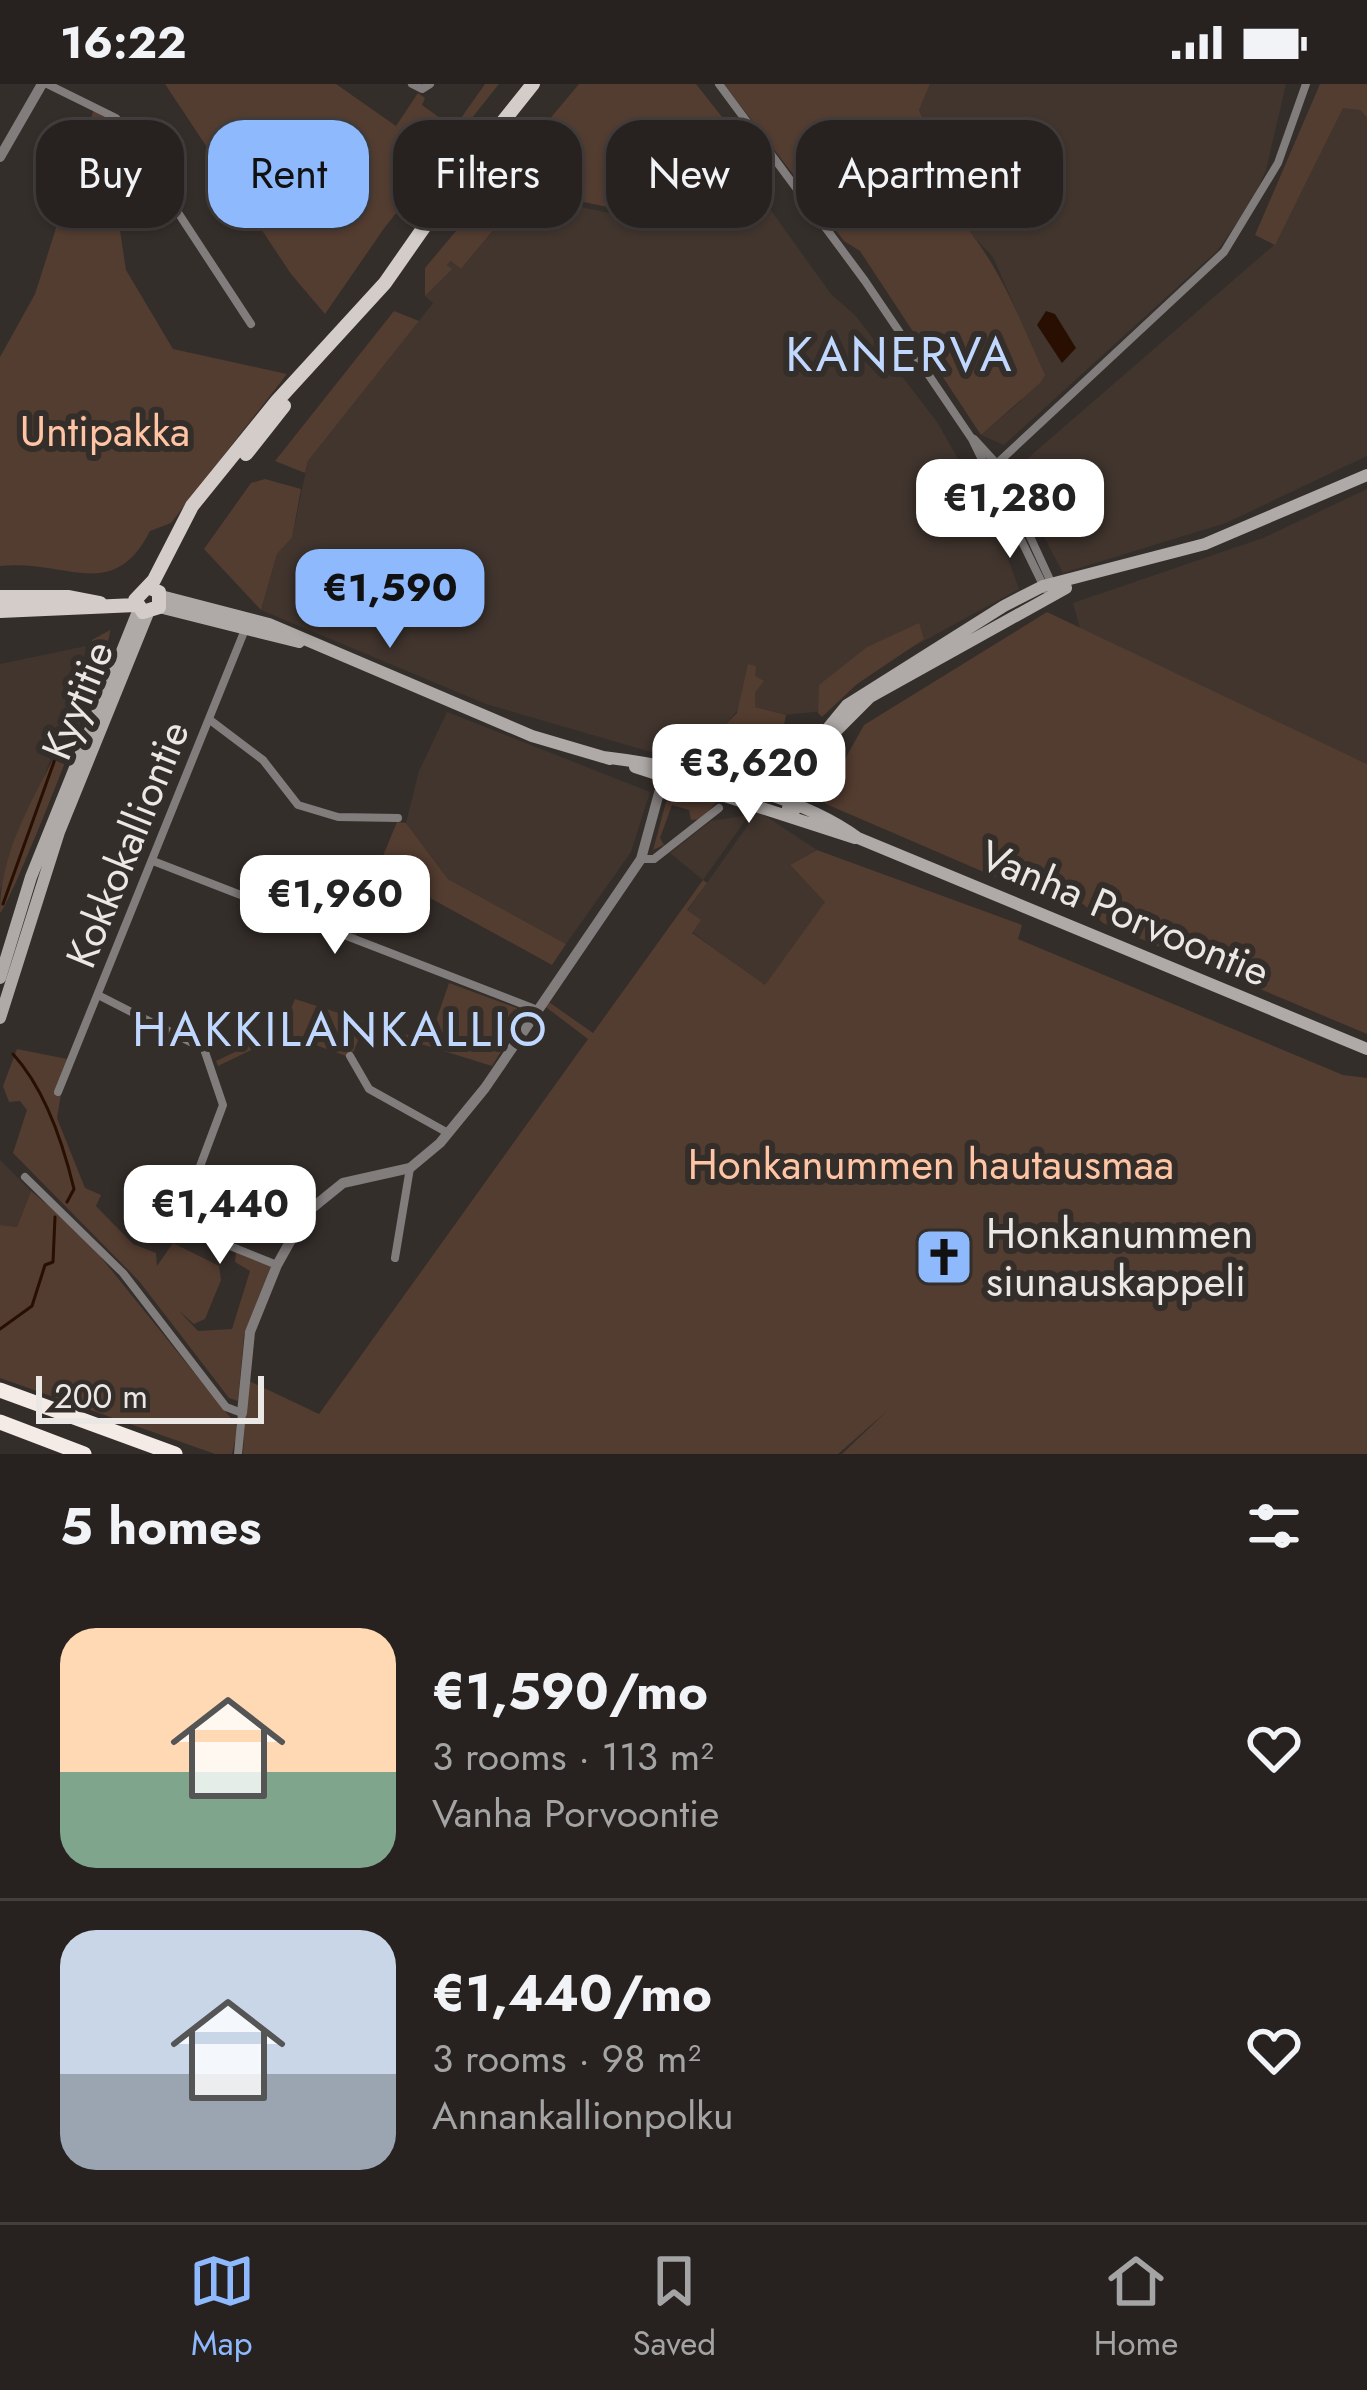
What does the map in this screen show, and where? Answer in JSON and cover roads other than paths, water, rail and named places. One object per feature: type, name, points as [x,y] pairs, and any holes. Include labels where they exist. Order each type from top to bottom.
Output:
[{"type":"highway","points":[[0,1390],[175,1454]]},
{"type":"highway","points":[[0,1422],[84,1454]]},
{"type":"main road","name":"Kyytitie","points":[[0,978],[11,935],[148,601],[192,506],[335,335],[533,84]]},
{"type":"main road","name":"Kyytitie","points":[[523,100],[542,84]]},
{"type":"main road","points":[[792,809],[824,749],[855,711],[1048,588],[1204,544],[1367,475]]},
{"type":"main road","name":"Vanha Porvoontie","points":[[0,597],[69,597],[95,604],[148,601],[248,622],[318,646],[532,736],[792,809],[1367,1049]]},
{"type":"main road","name":"Vanha Porvoontie","points":[[0,611],[148,601]]},
{"type":"main road","name":"Kyytitie","points":[[0,1018],[11,935]]},
{"type":"street","points":[[0,157],[44,84],[116,118],[251,324]]},
{"type":"street","points":[[412,84],[422,89],[430,84]]},
{"type":"street","points":[[718,84],[865,281],[993,467],[1048,588]]},
{"type":"street","points":[[993,467],[1224,252],[1277,163],[1306,84]]},
{"type":"street","name":"Kokkokalliontie","points":[[58,1093],[248,622]]},
{"type":"street","points":[[210,719],[263,760],[298,805],[338,817],[398,818]]},
{"type":"street","points":[[238,1454],[244,1352],[277,1265],[306,1213],[326,1192],[351,1180],[410,1168],[448,1133],[498,1072],[535,1009],[641,859],[664,772]]},
{"type":"street","points":[[641,859],[654,859],[719,808]]},
{"type":"street","points":[[153,861],[535,1009]]},
{"type":"street","points":[[98,995],[204,1049],[221,1094],[223,1105],[176,1217],[180,1228],[277,1265]]},
{"type":"street","points":[[350,1056],[368,1089],[448,1133]]},
{"type":"street","points":[[395,1258],[410,1168]]},
{"type":"street","points":[[25,1177],[123,1273],[226,1406],[242,1413]]},
{"type":"waterway","points":[[3,904],[55,759]]},
{"type":"waterway","points":[[13,1054],[34,1083],[58,1135],[74,1189],[67,1202]]},
{"type":"waterway","points":[[0,1329],[32,1306],[45,1265],[53,1262],[55,1217]]},
{"type":"place","name":"Honkanummen siunauskappeli","points":[[944,1257]]},
{"type":"district","name":"KANERVA","points":[[900,354]]},
{"type":"district","name":"HAKKILANKALLIO","points":[[341,1029]]},
{"type":"park label","name":"Untipakka","points":[[105,431]]},
{"type":"park label","name":"Honkanummen hautausmaa","points":[[931,1164]]}]
